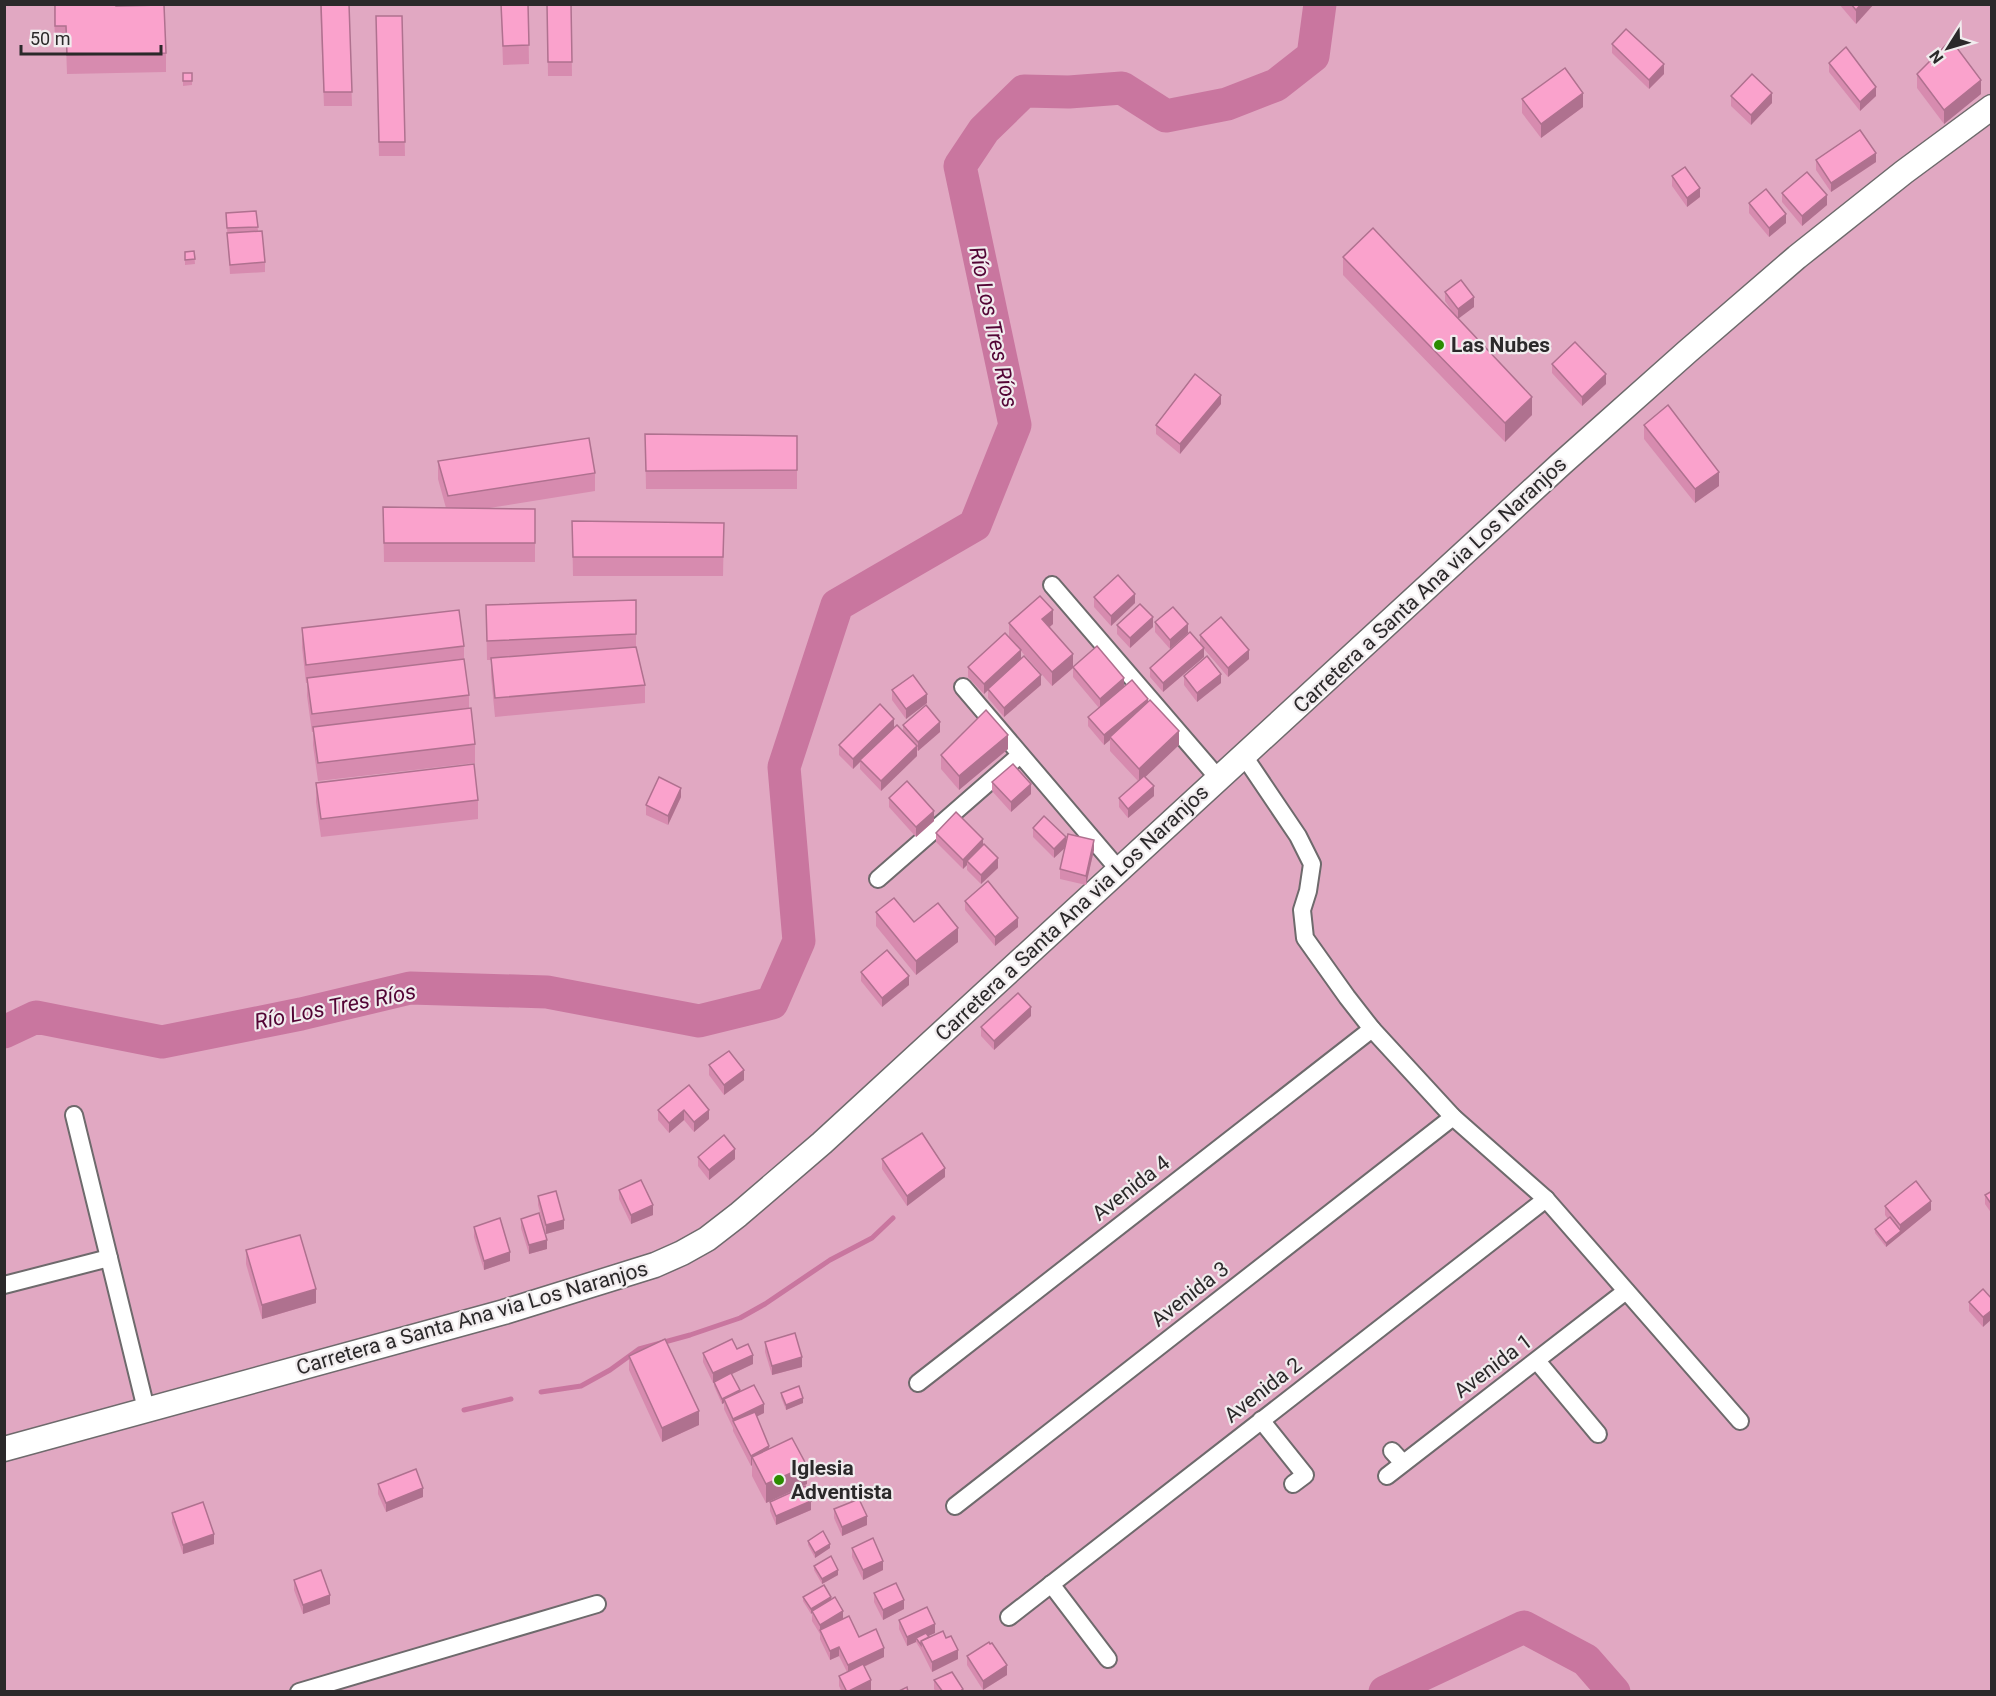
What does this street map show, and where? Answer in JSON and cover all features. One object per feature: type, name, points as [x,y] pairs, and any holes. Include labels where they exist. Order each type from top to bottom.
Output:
[{"type":"main road","name":"Carretera a Santa Ana via Los Naranjos","points":[[4,1449],[504,1312],[655,1265],[707,1239],[797,1166],[1561,464],[1688,351],[1797,257],[1904,172],[1992,107]]},
{"type":"street","points":[[1052,585],[1219,779]]},
{"type":"street","points":[[963,687],[1119,870]]},
{"type":"street","points":[[878,879],[1020,755]]},
{"type":"street","points":[[1244,756],[1298,836],[1312,864],[1308,891],[1302,910],[1305,938],[1372,1029],[1453,1117],[1546,1199],[1740,1421]]},
{"type":"street","name":"Avenida 4","points":[[918,1383],[1372,1029]]},
{"type":"street","points":[[74,1115],[146,1409]]},
{"type":"street","name":"Avenida 3","points":[[955,1506],[1453,1117]]},
{"type":"street","name":"Avenida 2","points":[[1009,1617],[1546,1199]]},
{"type":"street","points":[[4,1285],[109,1258]]},
{"type":"street","name":"Avenida 1","points":[[1387,1476],[1398,1457],[1537,1361],[1626,1291]]},
{"type":"street","points":[[1537,1361],[1579,1422],[1598,1434]]},
{"type":"street","points":[[1261,1420],[1299,1480]]},
{"type":"street","points":[[1051,1584],[1108,1659]]},
{"type":"street","points":[[299,1692],[597,1604]]},
{"type":"shaded area","points":[[5,5],[1991,5],[1991,1691],[5,1692]]},
{"type":"building","points":[[55,4],[164,5],[166,53],[67,55],[66,26],[55,26]]},
{"type":"building","points":[[321,4],[349,4],[352,92],[324,92]]},
{"type":"building","points":[[501,4],[528,4],[529,45],[503,46]]},
{"type":"building","points":[[547,4],[571,4],[572,62],[548,62]]},
{"type":"building","points":[[1851,4],[1861,4],[1856,10]]},
{"type":"building","points":[[376,16],[402,16],[405,142],[379,142]]},
{"type":"building","points":[[1626,29],[1664,64],[1649,80],[1612,44]]},
{"type":"building","points":[[1951,40],[1981,80],[1944,110],[1917,74]]},
{"type":"building","points":[[1846,47],[1876,87],[1860,102],[1829,63]]},
{"type":"building","points":[[1565,68],[1583,93],[1541,124],[1522,99]]},
{"type":"building","points":[[183,73],[192,73],[192,81],[183,81]]},
{"type":"building","points":[[1752,74],[1772,93],[1751,115],[1731,96]]},
{"type":"building","points":[[1860,130],[1876,153],[1831,183],[1816,160]]},
{"type":"building","points":[[1685,167],[1700,188],[1687,198],[1672,176]]},
{"type":"building","points":[[1807,172],[1827,195],[1802,216],[1782,193]]},
{"type":"building","points":[[1766,189],[1786,214],[1769,228],[1749,203]]},
{"type":"building","points":[[256,211],[258,227],[227,228],[226,213]]},
{"type":"building","name":"Las Nubes","points":[[1373,228],[1532,397],[1505,423],[1343,257]]},
{"type":"building","points":[[262,231],[265,262],[230,265],[227,233]]},
{"type":"building","points":[[194,251],[195,259],[185,260],[185,252]]},
{"type":"building","points":[[1461,280],[1474,297],[1458,309],[1445,292]]},
{"type":"building","points":[[1575,342],[1606,374],[1582,397],[1552,364]]},
{"type":"building","points":[[1195,374],[1221,395],[1180,444],[1156,425]]},
{"type":"building","points":[[1668,405],[1719,472],[1695,489],[1644,425]]},
{"type":"building","points":[[645,434],[797,436],[797,470],[646,471]]},
{"type":"building","points":[[589,438],[595,473],[448,496],[438,461]]},
{"type":"building","points":[[383,507],[535,509],[535,543],[384,543]]},
{"type":"building","points":[[572,521],[724,523],[723,557],[573,557]]},
{"type":"building","points":[[1118,575],[1135,594],[1111,616],[1094,597]]},
{"type":"building","points":[[1040,596],[1053,610],[1042,619],[1073,654],[1052,672],[1009,623]]},
{"type":"building","points":[[636,600],[636,634],[487,641],[486,605]]},
{"type":"building","points":[[1140,604],[1153,617],[1130,638],[1117,625]]},
{"type":"building","points":[[1173,607],[1188,624],[1170,640],[1155,622]]},
{"type":"building","points":[[459,610],[464,646],[306,665],[302,628]]},
{"type":"building","points":[[1221,617],[1249,650],[1228,668],[1200,635]]},
{"type":"building","points":[[1190,632],[1204,648],[1163,683],[1150,668]]},
{"type":"building","points":[[1005,633],[1021,650],[984,684],[968,667]]},
{"type":"building","points":[[1097,646],[1124,678],[1100,699],[1073,667]]},
{"type":"building","points":[[636,647],[645,685],[495,698],[491,658]]},
{"type":"building","points":[[1024,656],[1041,675],[1004,708],[988,689]]},
{"type":"building","points":[[1207,656],[1221,674],[1197,693],[1184,676]]},
{"type":"building","points":[[464,659],[469,695],[312,714],[307,678]]},
{"type":"building","points":[[913,675],[927,694],[906,709],[892,690]]},
{"type":"building","points":[[1132,680],[1148,699],[1104,735],[1088,717]]},
{"type":"building","points":[[1150,700],[1179,731],[1139,769],[1110,737]]},
{"type":"building","points":[[880,704],[894,719],[853,759],[839,745]]},
{"type":"building","points":[[926,705],[940,722],[918,742],[903,725]]},
{"type":"building","points":[[471,708],[475,744],[318,763],[313,727]]},
{"type":"building","points":[[986,710],[1008,735],[959,776],[941,755]]},
{"type":"building","points":[[897,725],[917,746],[881,781],[860,760]]},
{"type":"building","points":[[474,764],[478,800],[321,819],[316,783]]},
{"type":"building","points":[[1013,764],[1031,784],[1011,802],[992,782]]},
{"type":"building","points":[[1144,776],[1154,786],[1128,809],[1119,798]]},
{"type":"building","points":[[659,777],[681,788],[668,816],[646,805]]},
{"type":"building","points":[[907,781],[934,811],[916,827],[889,798]]},
{"type":"building","points":[[956,812],[983,839],[963,860],[936,833]]},
{"type":"building","points":[[1044,816],[1066,837],[1054,849],[1033,828]]},
{"type":"building","points":[[1068,834],[1094,840],[1086,876],[1060,869]]},
{"type":"building","points":[[984,844],[998,858],[981,875],[967,861]]},
{"type":"building","points":[[988,881],[1018,918],[995,937],[965,901]]},
{"type":"building","points":[[894,898],[914,922],[938,903],[958,928],[916,961],[876,912]]},
{"type":"building","points":[[887,950],[909,976],[882,998],[861,972]]},
{"type":"building","points":[[1018,993],[1031,1007],[994,1041],[981,1027]]},
{"type":"building","points":[[729,1051],[744,1070],[724,1085],[709,1065]]},
{"type":"building","points":[[689,1085],[709,1110],[694,1122],[684,1110],[669,1123],[658,1110]]},
{"type":"building","points":[[922,1133],[945,1168],[907,1196],[882,1159]]},
{"type":"building","points":[[724,1135],[735,1149],[709,1170],[698,1157]]},
{"type":"building","points":[[641,1180],[653,1205],[631,1215],[619,1190]]},
{"type":"building","points":[[1916,1181],[1931,1201],[1900,1225],[1885,1206]]},
{"type":"building","points":[[556,1191],[564,1220],[546,1225],[538,1196]]},
{"type":"building","points":[[1992,1191],[1992,1205],[1985,1195]]},
{"type":"building","points":[[539,1213],[547,1240],[529,1245],[521,1219]]},
{"type":"building","points":[[1890,1217],[1901,1231],[1886,1243],[1875,1229]]},
{"type":"building","points":[[500,1218],[510,1252],[484,1261],[474,1227]]},
{"type":"building","points":[[300,1235],[316,1289],[262,1305],[246,1250]]},
{"type":"building","points":[[1983,1289],[1992,1299],[1992,1310],[1983,1317],[1969,1302]]},
{"type":"building","points":[[795,1333],[802,1357],[772,1366],[765,1342]]},
{"type":"building","points":[[665,1339],[699,1411],[662,1428],[629,1356]]},
{"type":"building","points":[[732,1339],[737,1349],[748,1344],[753,1355],[713,1373],[703,1353]]},
{"type":"building","points":[[731,1373],[740,1390],[722,1399],[714,1382]]},
{"type":"building","points":[[754,1385],[764,1404],[733,1419],[724,1399]]},
{"type":"building","points":[[799,1386],[803,1398],[786,1405],[781,1393]]},
{"type":"building","points":[[755,1412],[769,1446],[751,1456],[733,1421]]},
{"type":"building","points":[[792,1438],[807,1466],[766,1484],[752,1457]]},
{"type":"building","points":[[416,1469],[423,1488],[386,1503],[378,1484]]},
{"type":"building","points":[[805,1486],[811,1501],[776,1516],[770,1502]]},
{"type":"building","points":[[859,1499],[867,1516],[842,1527],[834,1509]]},
{"type":"building","points":[[203,1502],[214,1534],[183,1545],[172,1513]]},
{"type":"building","points":[[823,1531],[830,1544],[815,1553],[808,1541]]},
{"type":"building","points":[[873,1538],[883,1561],[863,1570],[852,1548]]},
{"type":"building","points":[[831,1556],[838,1570],[822,1579],[814,1566]]},
{"type":"building","points":[[321,1570],[330,1595],[303,1605],[294,1580]]},
{"type":"building","points":[[896,1583],[904,1600],[883,1610],[874,1593]]},
{"type":"building","points":[[824,1585],[831,1597],[811,1609],[803,1597]]},
{"type":"building","points":[[835,1597],[843,1611],[820,1625],[812,1611]]},
{"type":"building","points":[[927,1607],[935,1624],[907,1637],[899,1620]]},
{"type":"building","points":[[849,1616],[859,1637],[876,1629],[884,1648],[848,1665],[839,1647],[830,1651],[820,1630]]},
{"type":"building","points":[[943,1631],[946,1638],[951,1636],[958,1650],[932,1662],[921,1641]]},
{"type":"building","points":[[926,1633],[929,1637],[921,1641],[921,1645],[916,1638]]},
{"type":"building","points":[[989,1642],[1007,1665],[983,1681],[967,1656]]},
{"type":"building","points":[[863,1664],[871,1680],[847,1692],[839,1676]]},
{"type":"building","points":[[952,1672],[963,1689],[959,1692],[943,1692],[934,1680]]},
{"type":"building","points":[[907,1687],[908,1692],[897,1692]]},
{"type":"waterway","name":"Río Los Tres Ríos","points":[[4,1032],[36,1017],[162,1042],[301,1014],[410,988],[547,992],[699,1021],[772,1003],[799,941],[784,767],[837,605],[975,525],[1015,425],[960,166],[984,130],[1024,91],[1069,92],[1122,88],[1166,116],[1227,104],[1276,85],[1313,56],[1320,4]]},
{"type":"waterway","points":[[541,1392],[581,1386],[610,1370],[639,1349],[740,1318],[830,1260],[872,1238],[893,1218]]},
{"type":"waterway","points":[[464,1410],[511,1399]]},
{"type":"waterway","points":[[1385,1692],[1524,1627],[1586,1660],[1614,1692]]},
{"type":"place","name":"Las Nubes","points":[[1439,345]]},
{"type":"place","name":"Iglesia Adventista","points":[[779,1480]]}]
